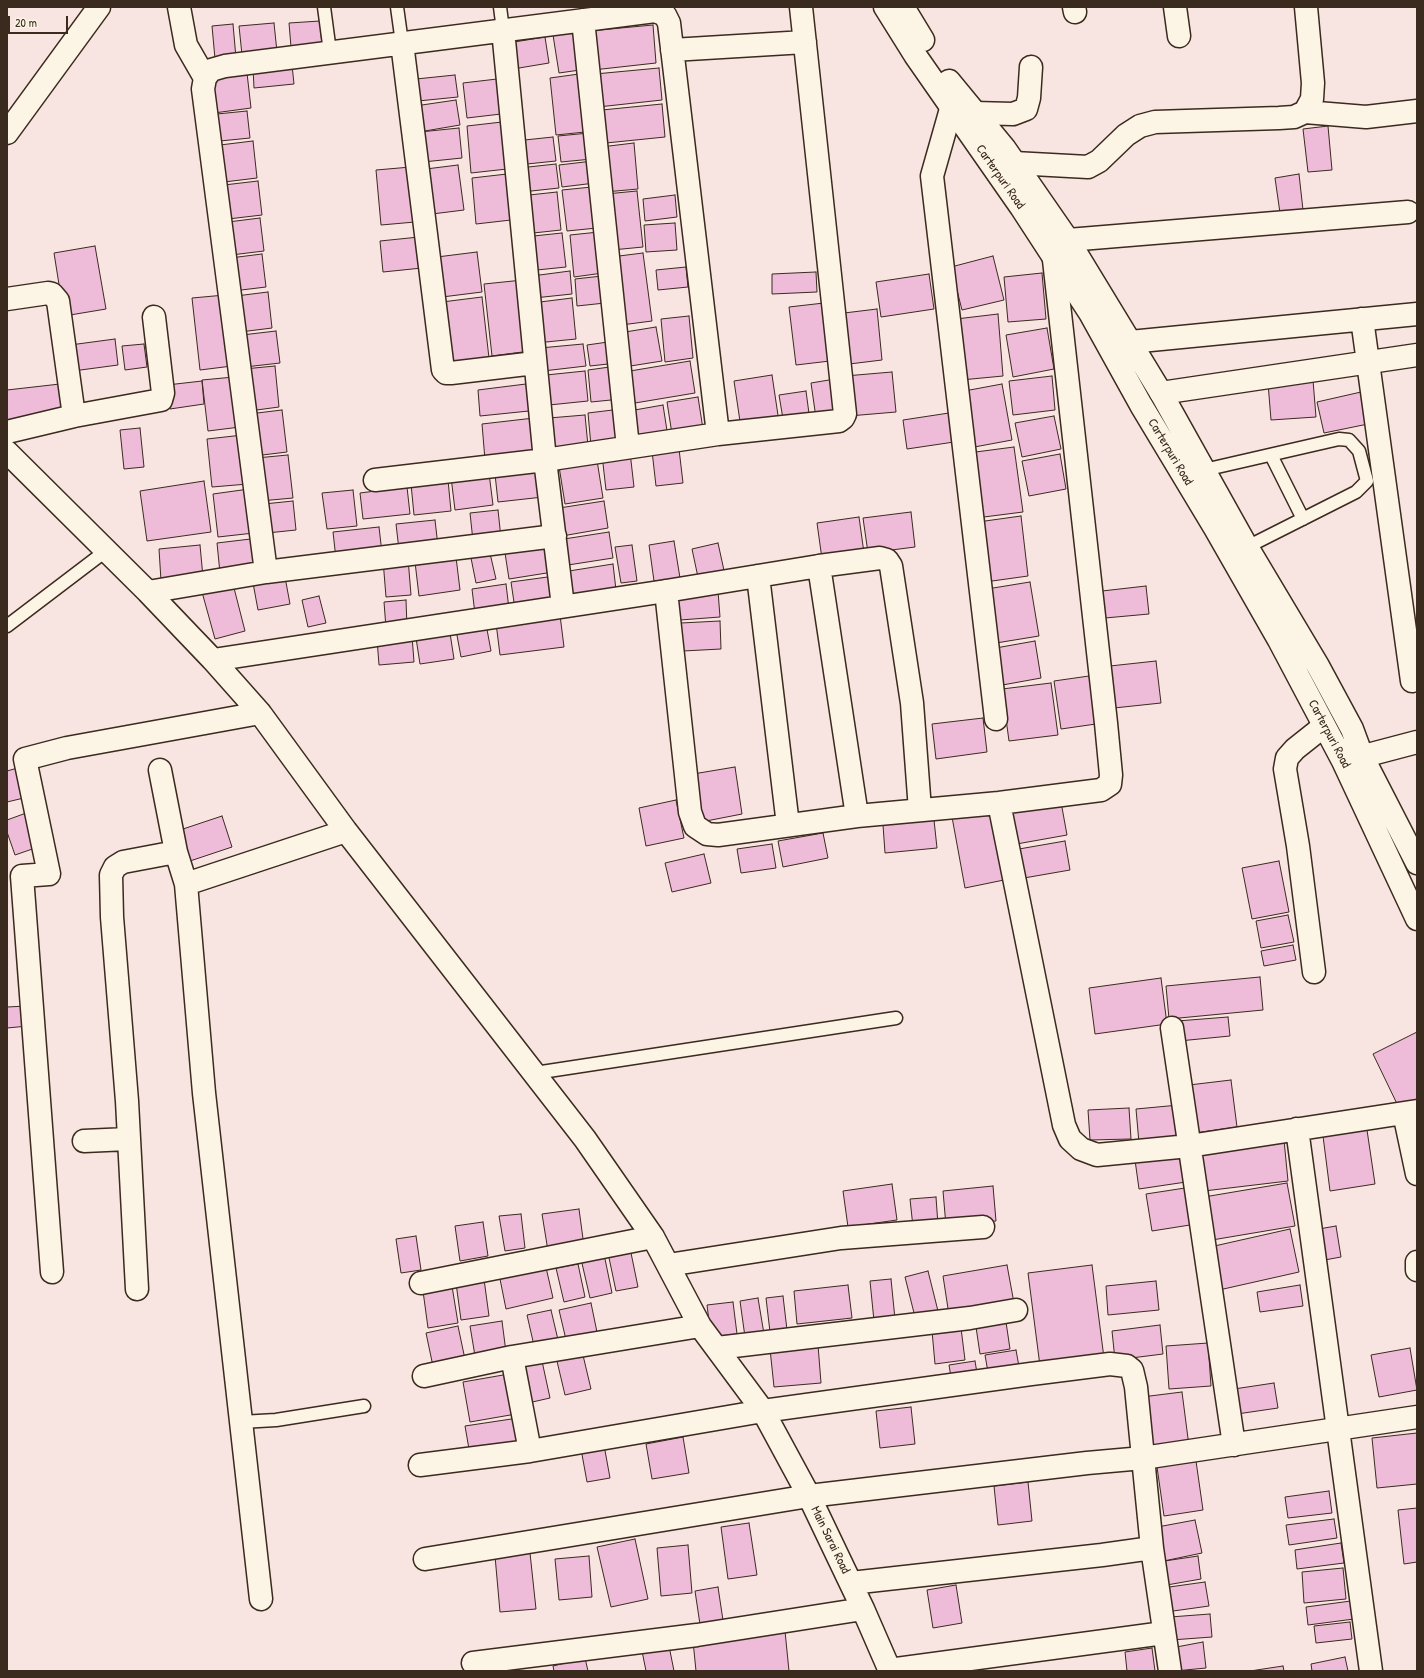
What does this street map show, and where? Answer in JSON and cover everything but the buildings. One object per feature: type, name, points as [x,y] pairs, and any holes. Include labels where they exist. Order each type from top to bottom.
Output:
[{"type":"street","points":[[7,133],[99,7]]},
{"type":"street","points":[[179,7],[186,45],[205,78]]},
{"type":"street","points":[[375,480],[545,460],[718,434],[839,421],[843,418],[845,414],[802,7]]},
{"type":"street","name":"Carterpuri Road","points":[[885,7],[951,109],[1060,248],[1121,347],[1161,393],[1247,547],[1318,666],[1352,729],[1353,758],[1407,874],[1417,919]]},
{"type":"street","name":"Carterpuri Road","points":[[903,7],[942,72],[1005,149],[1054,222],[1060,248]]},
{"type":"street","points":[[1175,7],[1179,36]]},
{"type":"street","points":[[1306,7],[1313,83],[1312,99],[1306,112]]},
{"type":"street","points":[[266,572],[203,89],[205,78],[212,70],[225,66],[503,30],[582,14],[665,11],[669,24],[718,434]]},
{"type":"street","points":[[582,14],[628,447]]},
{"type":"street","points":[[503,30],[545,460],[563,606]]},
{"type":"street","points":[[672,50],[805,42]]},
{"type":"street","points":[[402,43],[441,365],[446,373],[451,373],[535,363]]},
{"type":"street","points":[[974,113],[1013,114],[1026,110],[1029,98],[1031,67]]},
{"type":"street","points":[[951,109],[932,176],[996,719]]},
{"type":"street","points":[[1014,163],[1088,167],[1098,161],[1126,135],[1140,126],[1155,122],[1279,118],[1294,117],[1306,112],[1366,117],[1417,111]]},
{"type":"street","points":[[666,591],[690,812],[695,826],[707,834],[718,835],[857,816],[999,803],[1101,790],[1110,784],[1111,775],[1060,248],[1408,212]]},
{"type":"street","points":[[7,298],[48,293],[52,294],[58,301],[74,416]]},
{"type":"street","points":[[1121,347],[1417,314]]},
{"type":"street","points":[[7,432],[74,416],[161,400],[163,393],[154,317]]},
{"type":"street","points":[[1362,319],[1412,681]]},
{"type":"street","name":"Carterpuri Road","points":[[1121,347],[1141,405],[1242,574],[1324,726],[1353,758],[1417,863]]},
{"type":"street","points":[[1161,393],[1417,355]]},
{"type":"street","name":"Main Sarai Road","points":[[7,452],[148,592],[213,660],[260,713],[346,831],[585,1139],[653,1237],[700,1326],[763,1411],[809,1496],[863,1609],[889,1671]]},
{"type":"street","points":[[148,592],[266,572],[555,536]]},
{"type":"street","points":[[213,660],[666,591],[819,566],[880,558],[887,560],[891,566],[912,703],[920,810]]},
{"type":"street","points":[[819,566],[857,816]]},
{"type":"street","points":[[758,576],[788,825]]},
{"type":"street","points":[[52,1272],[22,876],[48,874],[25,759],[67,748],[260,713]]},
{"type":"street","points":[[1314,972],[1298,846],[1285,769],[1287,758],[1295,749],[1324,726]]},
{"type":"street","points":[[1353,758],[1417,742]]},
{"type":"street","points":[[160,770],[176,852],[186,884],[204,1093],[260,1599]]},
{"type":"street","points":[[999,803],[1064,1125],[1070,1139],[1081,1149],[1097,1155],[1189,1146],[1411,1112],[1417,1174]]},
{"type":"street","points":[[186,884],[346,831]]},
{"type":"street","points":[[137,1289],[127,1102],[112,917],[111,875],[115,867],[123,862],[176,852]]},
{"type":"street","points":[[1172,1028],[1234,1445]]},
{"type":"street","points":[[1297,1129],[1371,1671]]},
{"type":"street","points":[[84,1141],[128,1139]]},
{"type":"street","points":[[668,1265],[841,1238],[983,1227]]},
{"type":"street","points":[[421,1284],[653,1237]]},
{"type":"street","points":[[1417,1262],[1417,1270]]},
{"type":"street","points":[[717,1348],[977,1317],[1016,1310]]},
{"type":"street","points":[[424,1376],[512,1356],[700,1326]]},
{"type":"street","points":[[512,1356],[530,1451]]},
{"type":"street","points":[[420,1465],[530,1451],[763,1411],[1104,1364],[1120,1364],[1127,1366],[1132,1370],[1136,1387],[1152,1548],[1170,1671]]},
{"type":"street","points":[[425,1559],[809,1496],[1087,1462],[1143,1458],[1417,1418]]},
{"type":"street","points":[[851,1583],[1152,1548]]},
{"type":"street","points":[[473,1663],[697,1635],[863,1609]]},
{"type":"street","points":[[889,1671],[1164,1633]]},
{"type":"lane","points":[[324,7],[330,52]]},
{"type":"lane","points":[[397,7],[402,43]]},
{"type":"lane","points":[[500,7],[503,30]]},
{"type":"lane","points":[[1204,470],[1339,439],[1349,440],[1358,451],[1366,481],[1356,492],[1247,547]]},
{"type":"lane","points":[[1271,455],[1303,519]]},
{"type":"lane","points":[[7,626],[107,550]]},
{"type":"lane","points":[[535,1073],[896,1018]]},
{"type":"lane","points":[[241,1422],[276,1420],[364,1406]]}]
